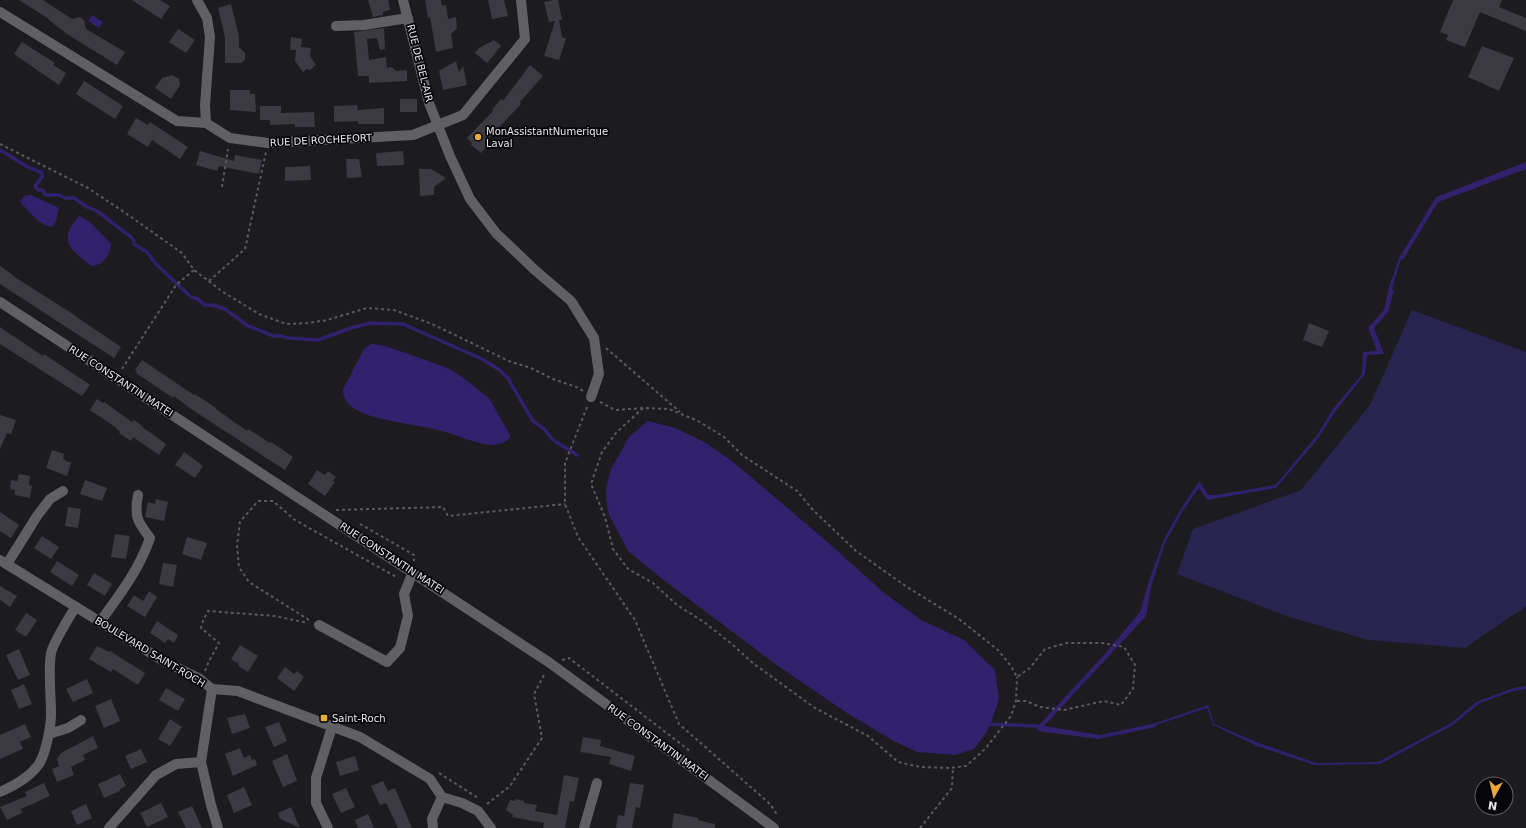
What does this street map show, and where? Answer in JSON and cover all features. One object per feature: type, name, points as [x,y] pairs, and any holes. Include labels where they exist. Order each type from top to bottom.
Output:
[{"type":"street","points":[[197,0],[207,18],[210,37],[205,106],[206,123]]},
{"type":"street","name":"RUE DE BEL-AIR","points":[[403,0],[429,102],[450,156],[470,199],[496,233],[536,271],[571,301],[594,338]]},
{"type":"street","name":"RUE DE ROCHEFORT","points":[[0,12],[178,121],[206,123],[230,138],[268,143],[413,135],[463,115],[525,39],[521,0]]},
{"type":"street","points":[[336,26],[364,25],[408,18]]},
{"type":"street","name":"RUE CONSTANTIN MATEI","points":[[0,302],[550,663],[777,825]]},
{"type":"street","points":[[591,397],[599,374],[594,338]]},
{"type":"street","points":[[3,562],[50,499],[63,492]]},
{"type":"street","points":[[100,622],[143,558],[150,538],[136,517],[135,509],[138,495]]},
{"type":"street","name":"BOULEVARD SAINT-ROCH","points":[[3,562],[162,660],[200,679],[212,690],[238,691],[360,737],[430,779],[442,797]]},
{"type":"street","points":[[319,625],[387,662],[400,648],[408,616],[404,594],[412,572]]},
{"type":"street","points":[[0,792],[10,788],[26,776],[39,763],[49,734],[51,714],[51,651],[70,615],[76,608]]},
{"type":"street","points":[[212,690],[201,762],[218,828]]},
{"type":"street","points":[[49,734],[68,728],[81,720]]},
{"type":"street","points":[[328,828],[316,803],[316,778],[332,727]]},
{"type":"street","points":[[109,828],[156,775],[176,764],[201,762]]},
{"type":"street","points":[[584,828],[597,783]]},
{"type":"street","points":[[434,828],[432,819],[442,797],[462,803],[478,811],[492,828]]},
{"type":"path","points":[[222,187],[230,138]]},
{"type":"path","points":[[209,282],[245,249],[268,143]]},
{"type":"path","points":[[0,144],[88,188],[182,253],[194,270],[209,282],[260,314],[286,324],[327,320],[367,308],[394,310],[432,324],[511,362],[531,368],[552,379],[579,388],[591,397],[615,410],[644,408],[669,409],[698,421],[724,437],[742,455],[797,491],[813,510],[856,551],[907,587],[959,619],[998,650],[1011,666],[1017,677],[1016,701],[1011,716],[985,749],[966,766],[920,767],[898,762],[868,736],[815,708],[754,664],[733,644],[704,622],[677,605],[653,583],[628,569],[613,548],[605,517],[591,484],[602,452],[616,433],[644,408]]},
{"type":"path","points":[[116,378],[176,285],[194,270]]},
{"type":"path","points":[[594,338],[682,414]]},
{"type":"path","points":[[591,397],[565,463],[565,504],[578,537],[635,620],[679,724],[770,804],[777,825]]},
{"type":"path","points":[[319,625],[249,582],[239,567],[237,545],[240,522],[258,501],[273,501],[295,520],[398,578]]},
{"type":"path","points":[[341,513],[335,510],[442,507],[448,516],[565,504]]},
{"type":"path","points":[[355,521],[414,555],[412,572]]},
{"type":"path","points":[[200,679],[219,643],[201,628],[208,611],[275,616],[319,625]]},
{"type":"path","points":[[1016,701],[1026,701],[1040,707],[1064,710],[1104,701],[1121,705],[1133,689],[1135,665],[1124,647],[1102,643],[1067,643],[1045,649],[1030,668],[1017,677]]},
{"type":"path","points":[[478,811],[510,786],[542,738],[534,694],[550,663],[569,658],[693,754]]},
{"type":"path","points":[[920,828],[952,788],[954,767]]},
{"type":"path","points":[[774,816],[777,825]]},
{"type":"shaded area","points":[[92,15],[103,22],[99,28],[88,21]]},
{"type":"shaded area","points":[[1526,162],[1526,169],[1438,202],[1403,260],[1401,259],[1392,289],[1394,290],[1388,312],[1374,328],[1384,354],[1367,355],[1365,374],[1335,412],[1317,440],[1276,488],[1207,500],[1199,488],[1182,512],[1165,543],[1151,587],[1146,616],[1044,726],[1100,735],[1156,723],[1208,705],[1214,724],[1259,743],[1316,763],[1378,762],[1451,723],[1476,702],[1513,688],[1526,686],[1526,689],[1513,691],[1480,703],[1453,725],[1380,764],[1314,765],[1257,746],[1213,725],[1207,708],[1156,725],[1156,727],[1098,739],[1037,731],[1038,726],[1103,656],[1140,612],[1164,539],[1182,507],[1198,483],[1200,482],[1208,495],[1275,485],[1317,435],[1333,409],[1362,374],[1363,352],[1377,351],[1368,328],[1384,310],[1389,287],[1399,258],[1436,197]]},
{"type":"shaded area","points":[[31,195],[59,208],[56,222],[51,227],[38,220],[20,202],[24,196]]},
{"type":"shaded area","points":[[79,216],[90,222],[111,244],[107,256],[103,262],[99,264],[91,266],[72,249],[69,244],[69,232],[72,224]]},
{"type":"shaded area","points":[[1412,310],[1526,352],[1526,606],[1465,648],[1368,640],[1286,616],[1177,574],[1193,529],[1301,490],[1370,405]]},
{"type":"shaded area","points":[[371,344],[381,345],[397,350],[445,367],[458,374],[489,398],[510,435],[509,439],[499,444],[485,444],[438,430],[395,422],[373,416],[352,407],[345,398],[343,389],[364,349]]},
{"type":"shaded area","points":[[648,421],[675,428],[706,443],[732,461],[823,538],[883,592],[921,620],[964,640],[995,670],[999,699],[986,733],[974,749],[955,755],[917,752],[894,741],[850,715],[778,666],[657,575],[628,551],[609,515],[606,500],[606,488],[611,469],[629,437]]},
{"type":"building","points":[[19,0],[43,0],[72,19],[80,17],[84,20],[86,29],[125,52],[117,65],[67,34],[49,19]]},
{"type":"building","points":[[132,0],[160,0],[170,6],[161,19]]},
{"type":"building","points":[[368,0],[388,0],[390,10],[383,12],[383,15],[373,17]]},
{"type":"building","points":[[425,0],[441,0],[442,6],[446,5],[448,19],[456,17],[457,28],[451,34],[453,48],[436,52],[430,17],[428,18]]},
{"type":"building","points":[[488,0],[504,0],[508,16],[492,19]]},
{"type":"building","points":[[558,0],[562,20],[559,20],[562,37],[566,39],[559,60],[544,56],[555,21],[549,22],[544,2]]},
{"type":"building","points":[[1453,0],[1502,0],[1499,7],[1526,18],[1526,31],[1480,12],[1465,47],[1446,40],[1448,35],[1440,32]]},
{"type":"building","points":[[231,4],[239,36],[239,47],[245,53],[245,60],[241,63],[225,63],[225,37],[218,8]]},
{"type":"building","points":[[384,28],[385,49],[380,50],[377,38],[367,39],[369,60],[386,57],[387,68],[392,67],[396,71],[407,70],[407,81],[369,83],[369,76],[358,76],[354,32]]},
{"type":"building","points":[[178,29],[195,40],[186,53],[169,42]]},
{"type":"building","points":[[291,37],[302,39],[301,47],[311,48],[310,56],[316,65],[310,70],[307,69],[303,72],[295,61],[296,50],[290,50]]},
{"type":"building","points":[[494,40],[501,46],[487,63],[475,53],[479,48]]},
{"type":"building","points":[[22,42],[55,63],[53,65],[66,73],[59,85],[14,54]]},
{"type":"building","points":[[1482,46],[1514,58],[1499,91],[1468,77]]},
{"type":"building","points":[[456,61],[459,72],[463,66],[467,85],[443,90],[439,71]]},
{"type":"building","points":[[530,65],[543,76],[520,102],[521,104],[487,140],[490,143],[481,153],[471,145],[472,143],[467,138],[493,111],[492,110],[501,99],[503,101]]},
{"type":"building","points":[[172,75],[179,79],[180,85],[171,99],[155,88],[162,78]]},
{"type":"building","points":[[84,81],[123,106],[115,119],[76,94]]},
{"type":"building","points":[[230,90],[250,90],[250,94],[255,94],[256,112],[230,110]]},
{"type":"building","points":[[400,99],[417,99],[417,112],[400,112]]},
{"type":"building","points":[[357,105],[358,110],[384,108],[384,124],[358,124],[358,121],[334,122],[334,106]]},
{"type":"building","points":[[260,106],[281,106],[281,113],[314,112],[315,127],[295,127],[295,124],[270,125],[270,120],[260,120]]},
{"type":"building","points":[[136,118],[148,125],[150,122],[188,147],[180,159],[152,140],[148,147],[127,134]]},
{"type":"building","points":[[200,151],[234,161],[235,155],[262,160],[259,174],[219,166],[217,171],[196,165]]},
{"type":"building","points":[[403,151],[404,165],[377,166],[376,153]]},
{"type":"building","points":[[346,159],[359,159],[362,177],[347,178]]},
{"type":"building","points":[[310,166],[311,180],[285,181],[285,167]]},
{"type":"building","points":[[419,169],[431,169],[446,178],[434,187],[434,195],[420,196]]},
{"type":"building","points":[[0,266],[121,347],[114,358],[0,284]]},
{"type":"building","points":[[1309,323],[1329,331],[1322,347],[1303,340]]},
{"type":"building","points":[[0,327],[90,385],[82,396],[0,344]]},
{"type":"building","points":[[142,360],[216,408],[247,431],[248,429],[293,457],[285,470],[191,409],[174,396],[173,398],[136,373],[137,372],[135,370]]},
{"type":"building","points":[[97,399],[103,403],[104,402],[132,422],[134,420],[166,444],[159,455],[133,437],[131,441],[119,433],[120,432],[115,427],[90,410]]},
{"type":"building","points":[[0,415],[16,420],[11,434],[7,433],[0,449]]},
{"type":"building","points":[[52,450],[64,454],[63,459],[71,463],[67,476],[46,468]]},
{"type":"building","points":[[184,452],[203,466],[195,478],[175,465]]},
{"type":"building","points":[[317,470],[325,475],[328,471],[336,477],[333,481],[335,482],[325,496],[308,484]]},
{"type":"building","points":[[19,474],[30,476],[29,485],[32,486],[30,498],[15,495],[15,490],[10,489],[11,480],[17,481]]},
{"type":"building","points":[[85,480],[107,488],[102,501],[80,494]]},
{"type":"building","points":[[156,499],[168,502],[164,521],[145,517],[148,502],[155,504]]},
{"type":"building","points":[[68,507],[81,509],[78,528],[65,526]]},
{"type":"building","points":[[0,512],[19,525],[11,538],[0,531]]},
{"type":"building","points":[[115,534],[130,536],[126,559],[111,557]]},
{"type":"building","points":[[42,536],[59,547],[51,559],[34,548]]},
{"type":"building","points":[[187,537],[207,543],[201,560],[182,554]]},
{"type":"building","points":[[57,561],[79,575],[72,586],[50,572]]},
{"type":"building","points":[[163,563],[177,565],[173,587],[159,584]]},
{"type":"building","points":[[94,573],[112,584],[105,596],[87,585]]},
{"type":"building","points":[[0,586],[17,596],[10,607],[0,600]]},
{"type":"building","points":[[149,591],[157,597],[145,617],[127,606],[134,595],[143,601]]},
{"type":"building","points":[[26,613],[37,620],[26,637],[15,630]]},
{"type":"building","points":[[157,621],[178,635],[174,643],[168,639],[165,643],[150,633]]},
{"type":"building","points":[[240,645],[258,656],[248,672],[238,666],[239,664],[231,659]]},
{"type":"building","points":[[97,646],[109,652],[110,651],[145,673],[138,685],[113,669],[111,672],[89,659]]},
{"type":"building","points":[[19,649],[30,675],[18,680],[6,655]]},
{"type":"building","points":[[285,667],[294,674],[297,671],[304,677],[294,691],[277,678]]},
{"type":"building","points":[[87,679],[93,693],[73,702],[66,689]]},
{"type":"building","points":[[24,684],[32,704],[19,709],[11,690]]},
{"type":"building","points":[[166,688],[185,699],[178,711],[159,700]]},
{"type":"building","points":[[111,699],[120,721],[104,728],[95,706]]},
{"type":"building","points":[[245,714],[250,728],[232,734],[227,718]]},
{"type":"building","points":[[170,719],[182,727],[170,746],[158,739]]},
{"type":"building","points":[[279,722],[287,741],[274,747],[265,727]]},
{"type":"building","points":[[25,724],[31,737],[20,742],[23,749],[0,759],[0,735]]},
{"type":"building","points":[[93,736],[98,748],[83,755],[85,760],[71,767],[74,775],[57,782],[52,769],[59,766],[57,759],[61,753]]},
{"type":"building","points":[[583,737],[601,740],[600,746],[635,756],[631,771],[609,764],[611,757],[580,752]]},
{"type":"building","points":[[240,748],[244,758],[250,755],[252,760],[255,759],[257,765],[233,776],[225,754]]},
{"type":"building","points":[[141,749],[147,762],[131,769],[125,756]]},
{"type":"building","points":[[287,754],[297,781],[283,787],[272,761]]},
{"type":"building","points":[[355,756],[359,770],[340,776],[336,762]]},
{"type":"building","points":[[120,774],[126,786],[120,789],[120,791],[104,798],[98,784]]},
{"type":"building","points":[[564,775],[579,778],[574,802],[570,801],[565,828],[543,828],[544,823],[512,817],[513,815],[506,810],[510,800],[515,801],[516,799],[524,801],[524,803],[537,805],[535,811],[557,815]]},
{"type":"building","points":[[383,781],[388,791],[395,788],[412,828],[398,828],[386,803],[380,805],[371,786]]},
{"type":"building","points":[[44,783],[50,796],[21,809],[22,813],[7,820],[0,807],[27,796],[25,792]]},
{"type":"building","points":[[630,783],[644,785],[640,808],[636,807],[632,828],[616,828],[618,815],[624,816]]},
{"type":"building","points":[[244,787],[252,805],[234,813],[227,795]]},
{"type":"building","points":[[346,788],[355,807],[341,813],[332,794]]},
{"type":"building","points":[[161,803],[168,817],[147,827],[140,813]]},
{"type":"building","points":[[86,804],[92,818],[77,825],[71,811]]},
{"type":"building","points":[[192,806],[202,828],[186,828],[178,812]]},
{"type":"building","points":[[291,807],[300,828],[280,819],[278,813]]},
{"type":"building","points":[[674,813],[698,818],[698,820],[715,824],[715,828],[672,828]]},
{"type":"building","points":[[368,814],[374,828],[358,828],[355,820]]},
{"type":"waterway","points":[[0,151],[42,173],[42,177],[35,186],[38,190],[43,190],[45,195],[59,195],[65,198],[74,198],[87,207],[97,211],[131,237],[134,244],[147,252],[156,264],[191,297],[198,299],[204,305],[213,305],[225,309],[248,326],[274,336],[282,336],[287,338],[318,340],[351,328],[371,323],[403,324],[482,359],[498,369],[507,377],[533,421],[544,429],[553,440],[577,455]]},
{"type":"waterway","points":[[987,724],[1038,726]]},
{"type":"place","name":"MonAssistantNumerique Laval","points":[[478,137]]},
{"type":"place","name":"Saint-Roch","points":[[324,718]]}]
